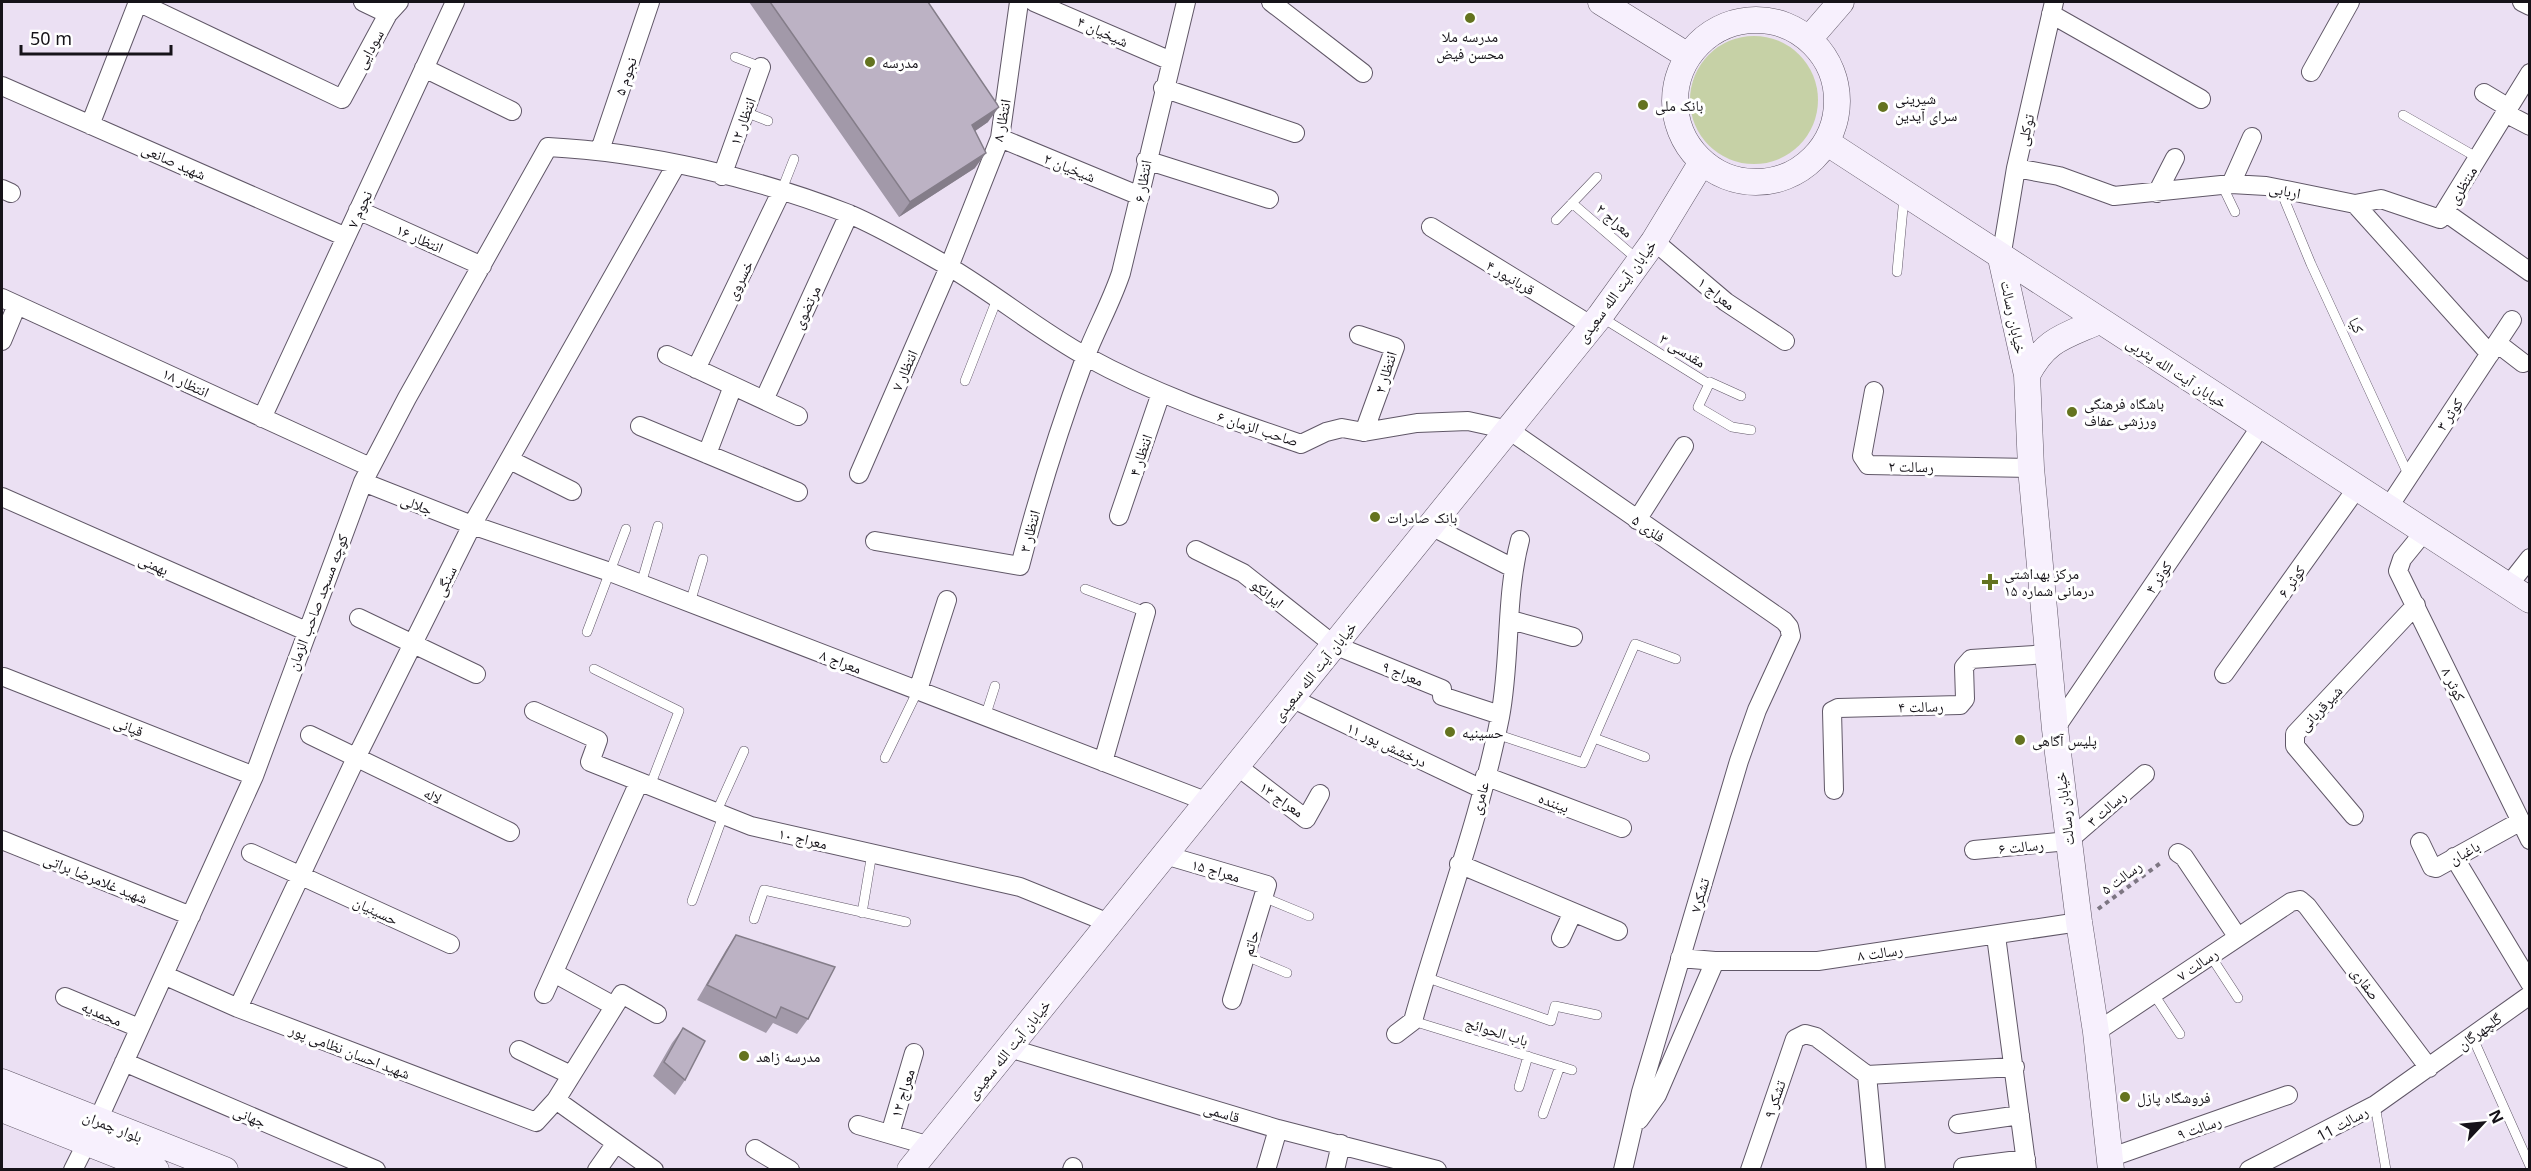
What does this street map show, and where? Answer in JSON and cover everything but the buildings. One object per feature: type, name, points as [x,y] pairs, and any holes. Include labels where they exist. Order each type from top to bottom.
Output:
[{"type":"main road","points":[[1601,2],[1688,56]]},
{"type":"main road","points":[[1809,39],[1841,2]]},
{"type":"main road","points":[[1744,20],[1767,20],[1789,26],[1809,39],[1824,56],[1833,76],[1837,99],[1835,121],[1826,142],[1811,160],[1792,174],[1769,181],[1745,182],[1722,175],[1702,162],[1687,144],[1676,112],[1678,77],[1688,56],[1702,39],[1722,26],[1744,20]]},
{"type":"main road","name":"خیابان آیت الله یثربی","points":[[1826,142],[1904,195],[2519,593]]},
{"type":"main road","name":"خیابان آیت الله سعیدی","points":[[912,1169],[1596,321],[1647,251],[1702,162]]},
{"type":"main road","name":"خیابان رسالت","points":[[2001,258],[2026,375],[2031,468],[2055,729],[2068,841],[2096,1032],[2110,1164]]},
{"type":"main road","name":"خیابان رسالت","points":[[2026,375],[2038,354],[2048,345],[2099,321]]},
{"type":"main road","name":"بلوار چمران","points":[[2,1082],[93,1131],[156,1170]]},
{"type":"main road","name":"بلوار چمران","points":[[2,1108],[93,1131],[225,1170]]},
{"type":"street","points":[[90,125],[138,2]]},
{"type":"street","name":"سودایی","points":[[138,2],[342,99],[393,8]]},
{"type":"street","points":[[363,2],[393,8]]},
{"type":"street","name":"نجوم ۷","points":[[262,418],[455,2]]},
{"type":"street","name":"نجوم ۵","points":[[600,150],[650,2]]},
{"type":"street","name":"انتظار ۸","points":[[949,267],[1000,138],[1019,2]]},
{"type":"street","name":"شیخیان ۴","points":[[1034,2],[1171,61]]},
{"type":"street","name":"انتظار ۶","points":[[1086,356],[1108,311],[1121,273],[1163,88],[1186,2]]},
{"type":"street","points":[[1271,2],[1363,73]]},
{"type":"street","points":[[2311,72],[2350,2]]},
{"type":"street","points":[[2522,2],[2529,6]]},
{"type":"street","points":[[2052,8],[2201,99]]},
{"type":"street","name":"توکلی","points":[[2001,258],[2016,168],[2052,8]]},
{"type":"street","name":"انتظار ۱۲","points":[[722,176],[761,67]]},
{"type":"street","points":[[424,68],[512,111]]},
{"type":"street","name":"منتظری","points":[[2355,204],[2381,199],[2438,220],[2529,73]]},
{"type":"street","name":"شهید صانعی","points":[[2,86],[346,237]]},
{"type":"street","points":[[1163,88],[1295,133]]},
{"type":"street","points":[[2484,93],[2529,126]]},
{"type":"street","points":[[2226,185],[2252,137]]},
{"type":"street","name":"شیخیان ۲","points":[[1000,138],[1140,196]]},
{"type":"street","name":"کوچه مسجد صاحب الزمان","points":[[73,1170],[139,1028],[166,976],[254,776],[366,475],[548,147],[600,150]]},
{"type":"street","name":"صاحب الزمان ۶","points":[[600,150],[722,176],[849,214],[949,267],[1086,356],[1161,393],[1301,444],[1326,432],[1342,428],[1364,432],[1417,423],[1468,421],[1509,430]]},
{"type":"street","points":[[2157,193],[2175,158]]},
{"type":"street","points":[[1146,160],[1269,199]]},
{"type":"street","name":"سنگی","points":[[238,1008],[356,758],[472,525],[676,165]]},
{"type":"street","name":"اربابی","points":[[2016,168],[2059,176],[2104,194],[2157,193],[2226,185],[2280,189],[2355,204]]},
{"type":"street","name":"خسروی","points":[[696,369],[781,192]]},
{"type":"street","points":[[2355,204],[2493,349],[2523,363]]},
{"type":"street","name":"انتظار ۱۶","points":[[358,210],[482,266]]},
{"type":"street","points":[[2445,212],[2529,272]]},
{"type":"street","name":"مرتضوی","points":[[764,400],[849,214]]},
{"type":"street","name":"قربانپور ۴","points":[[1431,227],[1596,321]]},
{"type":"street","name":"معراج ۱","points":[[1647,251],[1785,341]]},
{"type":"street","name":"انتظار ۷","points":[[859,474],[949,267]]},
{"type":"street","points":[[2,341],[9,302]]},
{"type":"street","name":"انتظار ۱۸","points":[[9,302],[262,418],[366,475]]},
{"type":"street","name":"کوثر ۳","points":[[2388,508],[2408,474],[2512,320]]},
{"type":"street","name":"انتظار ۲","points":[[1359,334],[1395,347],[1364,432]]},
{"type":"street","points":[[667,355],[798,416]]},
{"type":"street","name":"انتظار ۳","points":[[875,541],[1020,566],[1034,512],[1086,356]]},
{"type":"street","points":[[707,454],[733,386]]},
{"type":"street","name":"رسالت ۲","points":[[1874,392],[1862,456],[1868,465],[2031,468]]},
{"type":"street","name":"انتظار ۴","points":[[1119,516],[1161,393]]},
{"type":"street","points":[[640,426],[798,492]]},
{"type":"street","name":"کوثر ۴","points":[[2055,729],[2261,426]]},
{"type":"street","name":"فلزی ۵","points":[[1509,430],[1775,614],[1789,627]]},
{"type":"street","points":[[1637,520],[1684,446]]},
{"type":"street","points":[[510,460],[572,491]]},
{"type":"street","name":"جلالی","points":[[366,475],[472,525]]},
{"type":"street","name":"کوثر ۶","points":[[2224,674],[2357,488]]},
{"type":"street","name":"بهمنی","points":[[2,497],[306,632]]},
{"type":"street","name":"معراج ۸","points":[[472,525],[610,572],[1208,802]]},
{"type":"street","points":[[1431,526],[1513,568]]},
{"type":"street","name":"کوثر ۸","points":[[2424,532],[2398,565],[2398,571],[2529,840]]},
{"type":"street","name":"عامری","points":[[1413,1021],[1484,783],[1496,734],[1511,620],[1513,568],[1520,540]]},
{"type":"street","name":"ایرانکو","points":[[1196,550],[1243,573],[1334,645]]},
{"type":"street","points":[[2519,593],[2529,558]]},
{"type":"street","points":[[918,690],[947,600]]},
{"type":"street","name":"شیرقربانی","points":[[2354,816],[2295,746],[2293,741],[2295,734],[2416,605]]},
{"type":"street","points":[[1103,762],[1146,612]]},
{"type":"street","points":[[359,618],[476,674]]},
{"type":"street","points":[[1511,620],[1573,637]]},
{"type":"street","name":"تشکر۷","points":[[1623,1170],[1636,1123],[1641,1092],[1739,761],[1757,710],[1791,636],[1789,627]]},
{"type":"street","name":"معراج ۹","points":[[1334,645],[1442,689],[1442,696],[1500,716]]},
{"type":"street","name":"رسالت ۴","points":[[1834,790],[1832,711],[1838,708],[1960,705],[1965,699],[1964,667],[1971,659],[2049,654]]},
{"type":"street","name":"قپانی","points":[[4,677],[254,776]]},
{"type":"street","name":"درخشش پور ۱۱","points":[[1291,698],[1484,783]]},
{"type":"street","name":"معراج ۱۰","points":[[534,711],[598,740],[590,762],[720,814],[781,834],[1020,887],[1110,923]]},
{"type":"street","name":"لاله","points":[[310,735],[510,832]]},
{"type":"street","name":"معراج ۱۳","points":[[1236,766],[1306,819],[1320,794]]},
{"type":"street","name":"رسالت ۳","points":[[2068,841],[2145,774]]},
{"type":"street","name":"بیننده","points":[[1484,783],[1622,828]]},
{"type":"street","points":[[544,994],[644,784]]},
{"type":"street","name":"باغبان","points":[[2420,842],[2434,868],[2521,821]]},
{"type":"street","name":"شهید غلامرضا براتی","points":[[2,840],[191,916]]},
{"type":"street","name":"رسالت ۶","points":[[1974,850],[2068,841]]},
{"type":"street","name":"حسینیان","points":[[251,853],[450,944]]},
{"type":"street","points":[[2178,853],[2184,857],[2237,936]]},
{"type":"street","name":"معراج ۱۵","points":[[1165,855],[1265,891]]},
{"type":"street","points":[[2454,858],[2529,983]]},
{"type":"street","points":[[1459,864],[1618,930]]},
{"type":"street","name":"حاتم","points":[[1232,1000],[1265,891]]},
{"type":"street","name":"رسالت ۷","points":[[2096,1032],[2237,936],[2291,902],[2300,900]]},
{"type":"street","name":"صفاری","points":[[2300,900],[2430,1068]]},
{"type":"street","points":[[1561,938],[1573,912]]},
{"type":"street","name":"رسالت ۸","points":[[1680,958],[1715,961],[1818,961],[2079,922]]},
{"type":"street","points":[[1963,1167],[2027,1164],[1996,936]]},
{"type":"street","points":[[1636,1123],[1657,1095],[1715,961]]},
{"type":"street","points":[[554,973],[614,1006]]},
{"type":"street","name":"شهید احسان نظامی پور","points":[[166,976],[238,1008],[536,1122],[556,1100]]},
{"type":"street","points":[[654,1170],[556,1100],[622,994],[657,1014]]},
{"type":"street","name":"گلچهرگان","points":[[2430,1068],[2529,995]]},
{"type":"street","name":"محمدیه","points":[[65,997],[139,1028]]},
{"type":"street","points":[[1396,1034],[1413,1021]]},
{"type":"street","name":"تشکر ۹","points":[[1750,1170],[1795,1040],[1805,1034],[1816,1037],[1867,1075]]},
{"type":"street","name":"قاسمی","points":[[1009,1048],[1278,1129],[1437,1170]]},
{"type":"street","points":[[519,1050],[572,1075]]},
{"type":"street","name":"معراج ۱۲","points":[[890,1134],[914,1053]]},
{"type":"street","name":"جهانی","points":[[124,1062],[376,1170]]},
{"type":"street","points":[[1875,1170],[1867,1075],[2015,1067]]},
{"type":"street","name":"رسالت 11","points":[[2249,1170],[2375,1105],[2430,1068]]},
{"type":"street","name":"رسالت ۹","points":[[2110,1164],[2288,1095]]},
{"type":"street","points":[[1958,1124],[2020,1114]]},
{"type":"street","name":"معراج ۱۲","points":[[858,1125],[930,1146]]},
{"type":"street","points":[[1266,1170],[1278,1129]]},
{"type":"street","points":[[597,1170],[616,1143]]},
{"type":"street","points":[[1335,1170],[1341,1144]]},
{"type":"street","points":[[755,1149],[790,1170]]},
{"type":"lane","points":[[735,57],[761,67]]},
{"type":"lane","points":[[745,112],[768,121]]},
{"type":"lane","points":[[2403,116],[2478,158]]},
{"type":"lane","points":[[781,192],[794,159]]},
{"type":"lane","points":[[1556,220],[1596,177]]},
{"type":"lane","points":[[2226,185],[2235,212]]},
{"type":"lane","name":"کیا","points":[[2280,189],[2311,264],[2408,474]]},
{"type":"lane","points":[[1897,272],[1904,195]]},
{"type":"lane","name":"معراج ۲","points":[[1572,203],[1647,251]]},
{"type":"lane","points":[[965,381],[997,298]]},
{"type":"lane","name":"مقدسی ۳","points":[[1596,321],[1709,384],[1698,407],[1732,427],[1751,430]]},
{"type":"lane","points":[[1709,384],[1710,382],[1741,396]]},
{"type":"lane","points":[[641,584],[658,526]]},
{"type":"lane","points":[[587,632],[626,529]]},
{"type":"lane","points":[[690,603],[703,560]]},
{"type":"lane","points":[[1084,589],[1146,612]]},
{"type":"lane","points":[[1496,734],[1583,763],[1635,644],[1676,659]]},
{"type":"lane","points":[[594,669],[679,711],[644,784]]},
{"type":"lane","points":[[985,717],[995,686]]},
{"type":"lane","points":[[885,758],[918,690]]},
{"type":"lane","points":[[1594,738],[1645,758]]},
{"type":"lane","points":[[692,901],[720,814],[744,752]]},
{"type":"lane","points":[[862,913],[872,854]]},
{"type":"lane","points":[[754,919],[764,890],[906,922]]},
{"type":"lane","points":[[1265,891],[1309,916]]},
{"type":"lane","points":[[2210,955],[2238,999]]},
{"type":"lane","points":[[1246,956],[1287,973]]},
{"type":"lane","points":[[1425,977],[1551,1021],[1555,1006],[1597,1015]]},
{"type":"lane","points":[[2153,993],[2180,1034]]},
{"type":"lane","name":"باب الحوائج","points":[[1413,1021],[1572,1070]]},
{"type":"lane","points":[[2472,1036],[2529,1168]]},
{"type":"lane","points":[[1519,1087],[1528,1056]]},
{"type":"lane","points":[[1543,1113],[1560,1066]]},
{"type":"lane","points":[[2375,1105],[2386,1170]]},
{"type":"path","name":"رسالت ۵","points":[[2079,922],[2178,853]]},
{"type":"green space","points":[[1754,36],[1778,41],[1799,55],[1813,76],[1818,100],[1813,124],[1799,145],[1778,159],[1754,164],[1730,159],[1709,145],[1695,124],[1690,100],[1695,76],[1709,55],[1730,41]]},
{"type":"place","name":"مدرسه ملا محسن فیض","points":[[1470,18]]},
{"type":"place","name":"مدرسه","points":[[870,62]]},
{"type":"place","name":"بانک ملی","points":[[1643,105]]},
{"type":"place","name":"شیرینی سرای آیدین","points":[[1883,107]]},
{"type":"place","name":"باشگاه فرهنگی ورزشی عفاف","points":[[2072,412]]},
{"type":"place","name":"بانک صادرات","points":[[1375,517]]},
{"type":"place","name":"مرکز بهداشتی درمانی شماره ۱۵","points":[[1990,582]]},
{"type":"place","name":"حسینیه","points":[[1450,732]]},
{"type":"place","name":"پلیس آگاهی","points":[[2020,740]]},
{"type":"place","name":"مدرسه زاهد","points":[[744,1056]]},
{"type":"place","name":"فروشگاه پازل","points":[[2125,1097]]}]
